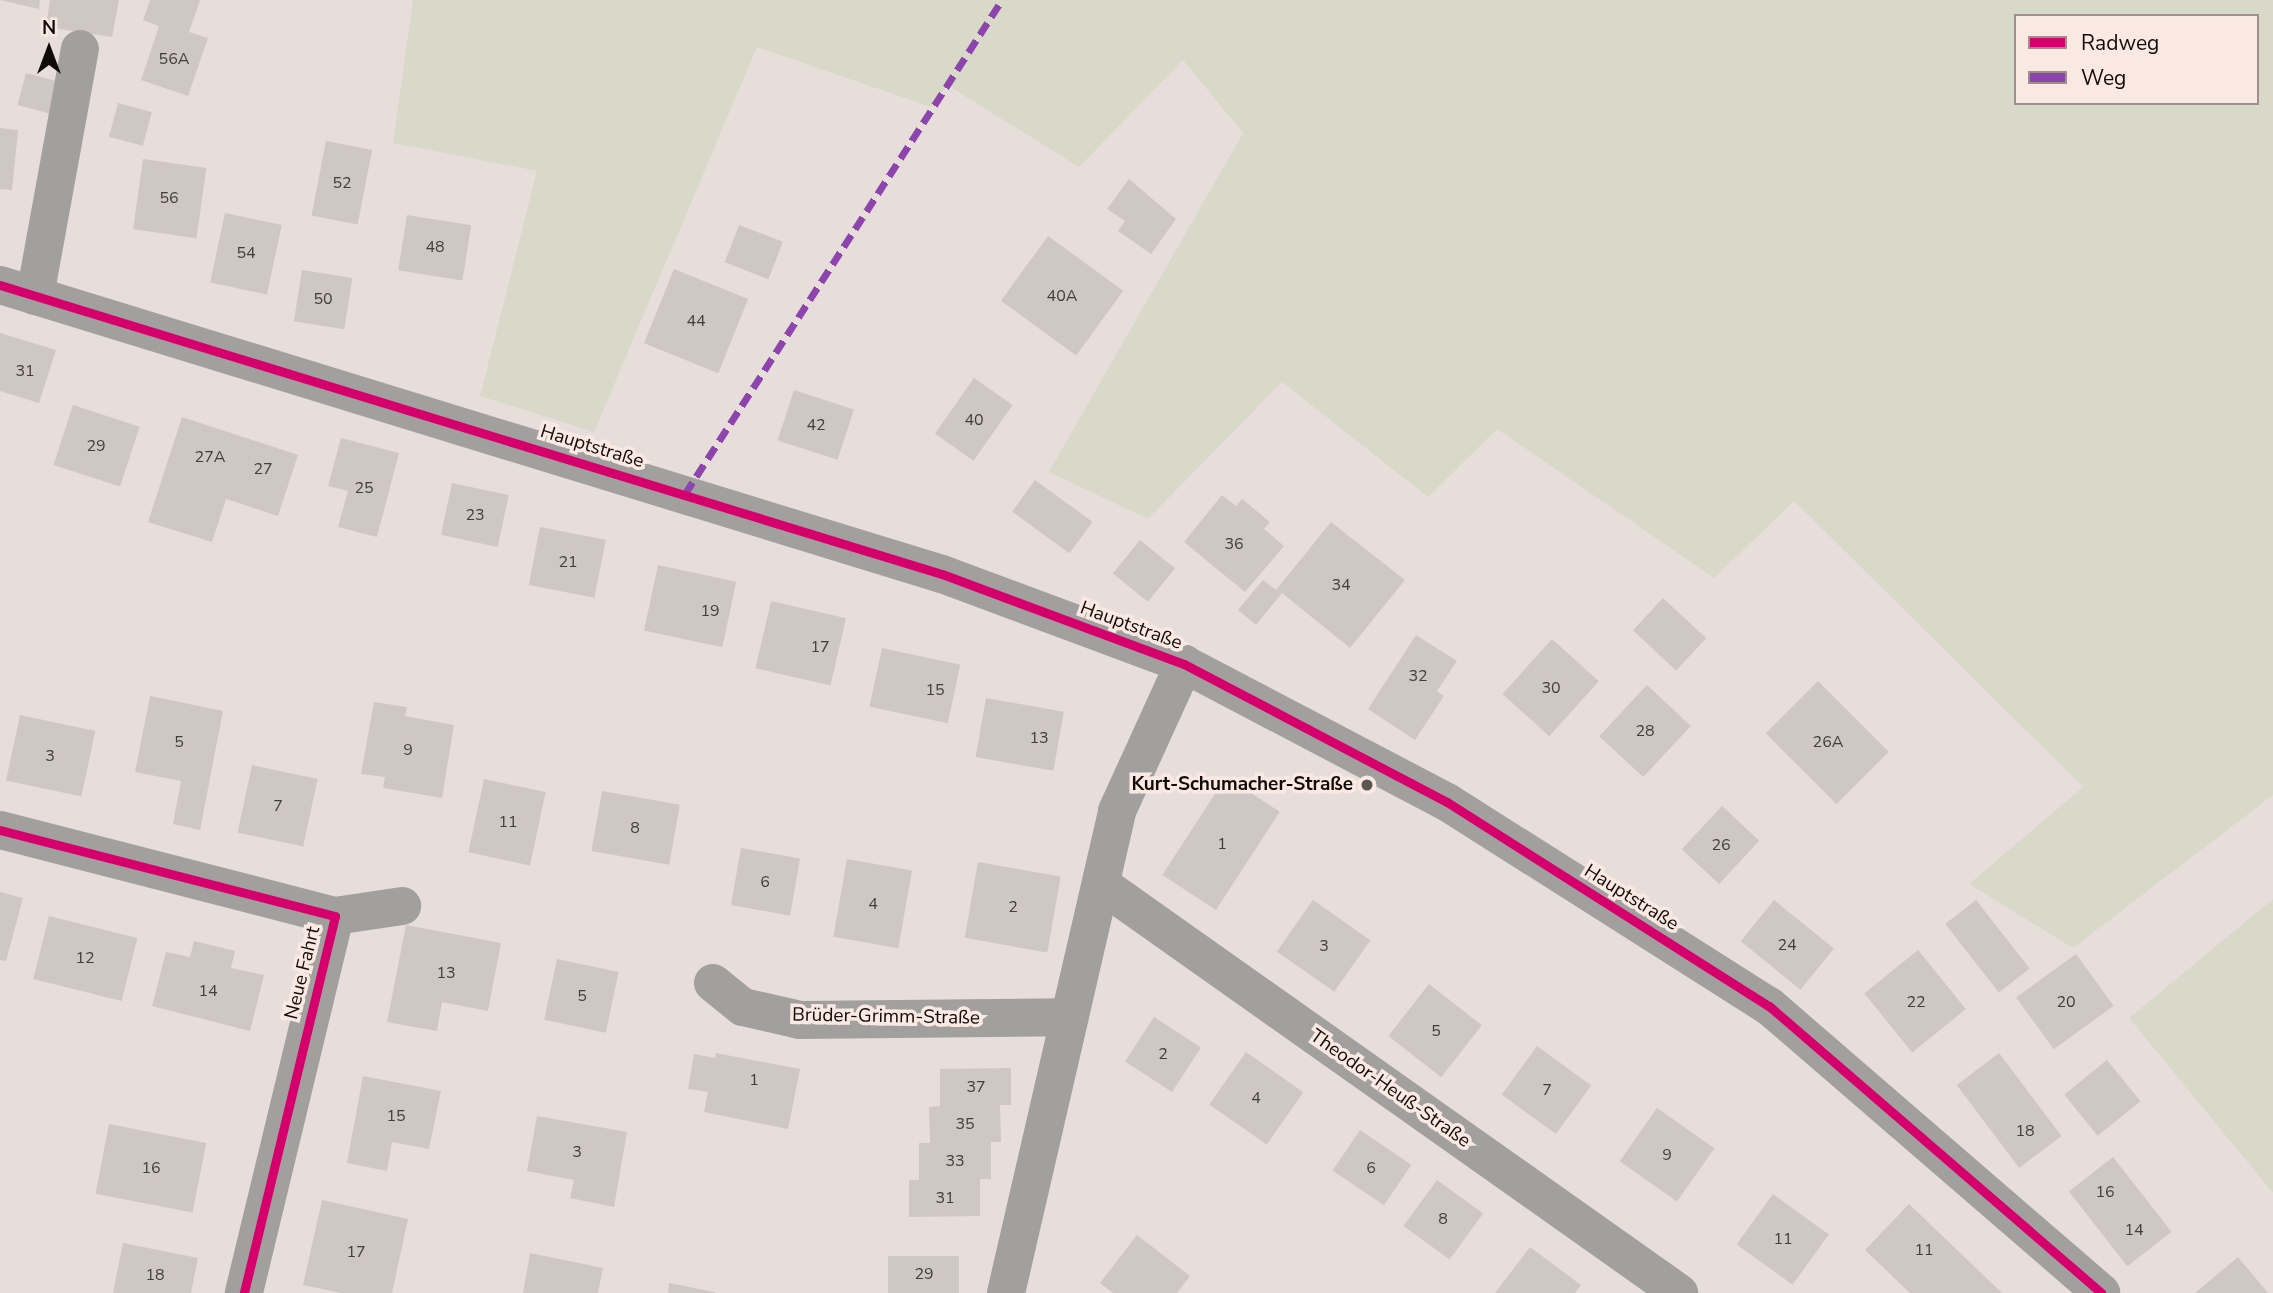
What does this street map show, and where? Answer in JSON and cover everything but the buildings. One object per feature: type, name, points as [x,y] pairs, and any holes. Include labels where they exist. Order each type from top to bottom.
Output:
[{"type":"street","points":[[18,290],[80,49]]},
{"type":"street","name":"Hauptstraße","points":[[18,290],[942,574],[1184,664],[1447,802],[1769,1006],[2101,1293]]},
{"type":"street","points":[[1006,1293],[1067,1017],[1102,885],[1117,811],[1184,664]]},
{"type":"street","name":"Neue Fahrt","points":[[0,830],[335,916],[402,906]]},
{"type":"street","name":"Theodor-Heuß-Straße","points":[[1102,885],[1679,1293]]},
{"type":"street","name":"Neue Fahrt","points":[[244,1293],[335,916]]},
{"type":"street","name":"Brüder-Grimm-Straße","points":[[713,983],[743,1007],[800,1020],[1067,1017]]},
{"type":"green space","points":[[413,0],[2273,0],[2273,795],[2073,948],[1969,884],[2083,787],[1794,501],[1714,578],[1497,429],[1428,497],[1282,382],[1148,519],[1049,472],[1243,133],[1183,60],[1079,167],[947,85],[931,107],[757,47],[594,432],[480,396],[537,171],[393,143]]},
{"type":"green space","points":[[2273,899],[2273,1193],[2129,1018]]},
{"type":"marked path","points":[[685,494],[1002,0]]},
{"type":"cycle path","points":[[0,285],[942,574],[1184,664],[1447,802],[1769,1006],[2101,1293]]},
{"type":"cycle path","points":[[0,830],[335,916],[244,1293]]},
{"type":"place","name":"Kurt-Schumacher-Straße","points":[[1367,785]]}]
